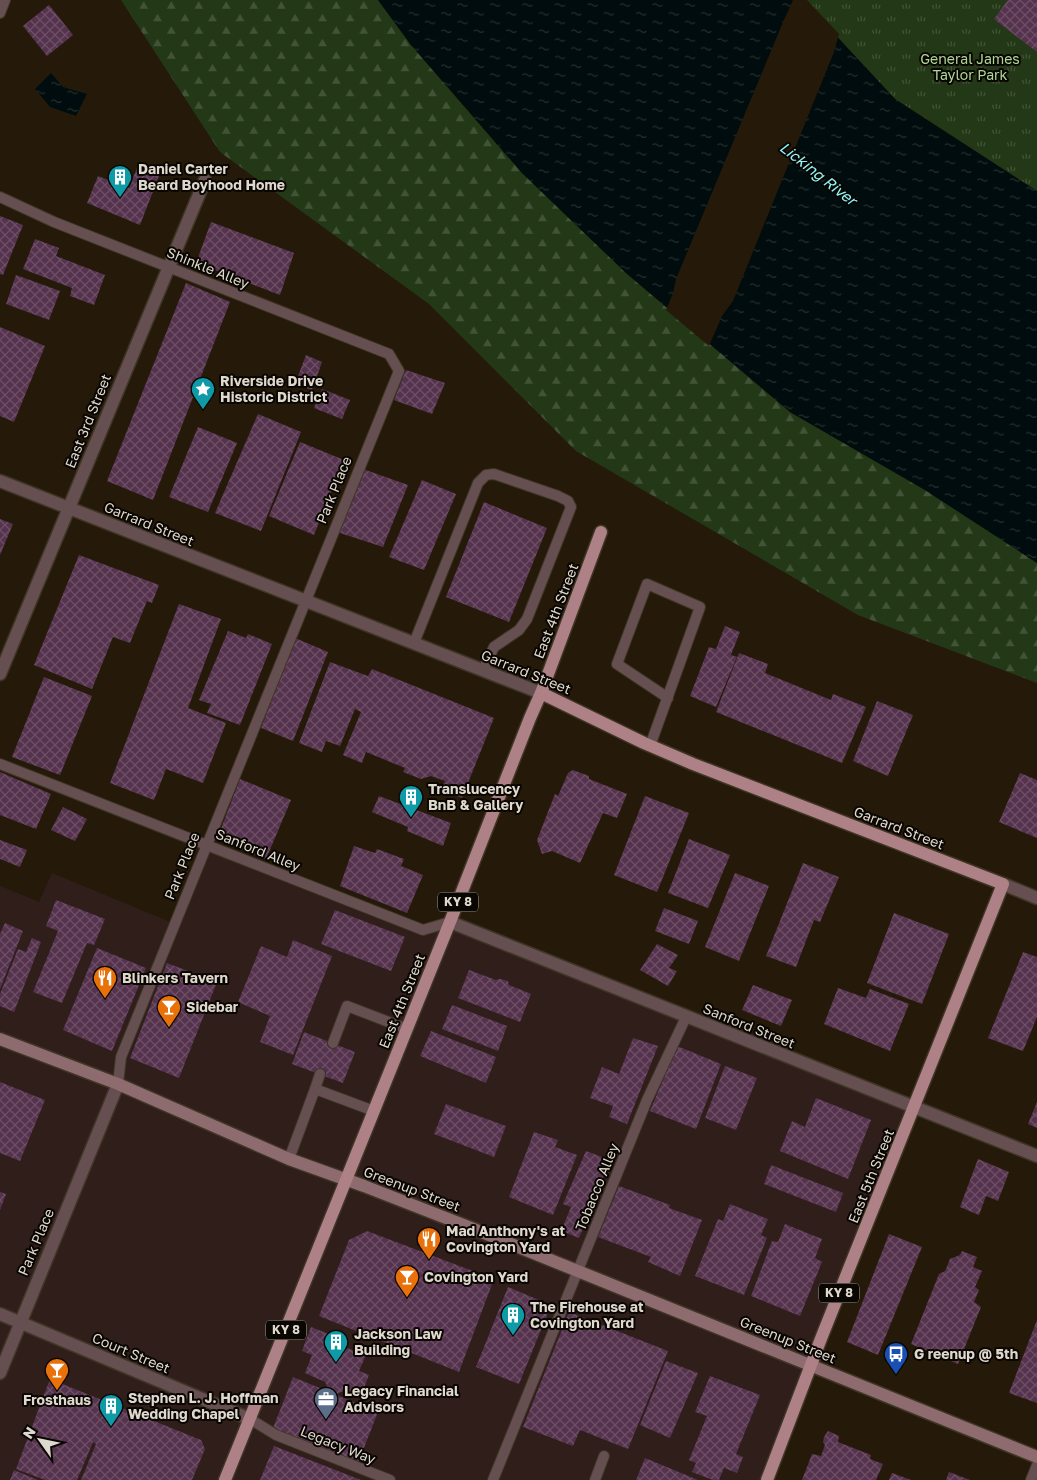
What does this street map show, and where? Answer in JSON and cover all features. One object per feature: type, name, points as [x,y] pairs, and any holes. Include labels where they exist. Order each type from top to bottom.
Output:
[{"type":"main road","name":"East 4th Street","points":[[225,1480],[374,1112],[530,718],[542,693],[602,532]]},
{"type":"main road","name":"Garrard Street","points":[[542,693],[650,746],[1003,884]]},
{"type":"main road","name":"East 5th Street","points":[[767,1480],[1003,884]]},
{"type":"main road","name":"Greenup Street","points":[[0,1038],[118,1084],[288,1159],[578,1272],[1037,1457]]},
{"type":"street","name":"East 3rd Street","points":[[0,674],[204,180]]},
{"type":"street","name":"Garrard Street","points":[[0,481],[305,602],[542,693]]},
{"type":"street","name":"Garrard Street","points":[[1003,884],[1037,898]]},
{"type":"street","name":"Sanford Street","points":[[450,922],[1037,1156]]},
{"type":"street","name":"Park Place","points":[[0,1372],[118,1084]]},
{"type":"street","name":"Court Street","points":[[0,1314],[250,1419]]},
{"type":"lane","points":[[0,13],[5,0]]},
{"type":"lane","name":"Shinkle Alley","points":[[0,197],[54,222],[389,354],[398,372]]},
{"type":"lane","name":"Park Place","points":[[118,1084],[122,1057],[398,372]]},
{"type":"lane","points":[[414,643],[472,494],[482,479],[486,475],[494,474],[558,496],[568,501],[572,507],[527,619],[519,630],[494,648],[483,670]]},
{"type":"lane","points":[[650,746],[668,698],[700,607],[647,584],[618,664],[668,698]]},
{"type":"lane","name":"Sanford Alley","points":[[0,764],[423,930],[450,922]]},
{"type":"lane","points":[[333,1043],[348,1006],[407,1029]]},
{"type":"lane","name":"Tobacco Alley","points":[[493,1480],[648,1100],[686,1017]]},
{"type":"lane","points":[[288,1159],[320,1074]]},
{"type":"lane","points":[[315,1088],[374,1112]]},
{"type":"lane","name":"Legacy Way","points":[[250,1419],[276,1435],[390,1480]]},
{"type":"lane","points":[[595,1480],[604,1456]]},
{"type":"lane","points":[[1031,1480],[1037,1465]]},
{"type":"shaded area","points":[[207,844],[423,930],[450,923],[914,1108],[767,1480],[0,1480],[0,886],[39,902],[52,873],[175,924]]},
{"type":"green space","points":[[121,0],[378,0],[411,45],[522,173],[626,273],[790,412],[925,490],[1037,563],[1037,683],[858,615],[576,451],[429,304],[220,152]]},
{"type":"green space","name":"General James Taylor Park","points":[[803,0],[1037,0],[1037,191],[895,99]]},
{"type":"water","name":"Licking River","points":[[378,0],[803,0],[895,99],[1037,191],[1037,563],[925,490],[790,412],[626,273],[522,173],[411,45]]},
{"type":"water","points":[[51,73],[63,87],[87,94],[76,116],[50,107],[35,89]]},
{"type":"pier","points":[[793,0],[807,0],[839,34],[834,52],[733,301],[722,316],[709,346],[666,310],[676,279]]},
{"type":"building","points":[[1008,0],[1037,0],[1037,52],[994,19]]},
{"type":"building","points":[[49,5],[73,35],[47,56],[23,26]]},
{"type":"building","name":"Daniel Carter Beard Boyhood Home","points":[[137,168],[159,176],[140,225],[87,203],[98,176],[129,188]]},
{"type":"building","points":[[0,216],[23,225],[3,275],[0,274]]},
{"type":"building","points":[[211,222],[294,253],[280,295],[196,263]]},
{"type":"building","points":[[35,239],[59,248],[56,256],[105,275],[94,305],[70,296],[72,288],[23,269]]},
{"type":"building","points":[[16,275],[60,291],[49,320],[6,304]]},
{"type":"building","points":[[186,283],[230,302],[153,500],[107,481]]},
{"type":"building","points":[[0,327],[45,346],[14,422],[0,416]]},
{"type":"building","points":[[306,355],[322,362],[312,390],[295,384]]},
{"type":"building","points":[[406,370],[445,383],[432,414],[394,400]]},
{"type":"building","points":[[322,389],[350,400],[342,419],[314,408]]},
{"type":"building","points":[[258,414],[301,432],[261,531],[215,513]]},
{"type":"building","points":[[198,427],[237,443],[208,512],[169,497]]},
{"type":"building","points":[[300,442],[344,460],[314,535],[269,516]]},
{"type":"building","points":[[363,469],[408,485],[383,547],[337,532]]},
{"type":"building","points":[[422,480],[456,494],[424,570],[389,557]]},
{"type":"building","points":[[484,502],[547,528],[509,622],[446,597]]},
{"type":"building","points":[[0,519],[13,524],[0,555]]},
{"type":"building","points":[[79,555],[159,585],[152,603],[147,601],[130,643],[113,637],[92,689],[34,665]]},
{"type":"building","points":[[179,604],[221,619],[188,708],[226,723],[203,783],[166,769],[154,800],[110,783]]},
{"type":"building","points":[[725,626],[740,632],[731,655],[737,657],[716,707],[690,696],[709,647],[716,649]]},
{"type":"building","points":[[228,631],[246,638],[248,634],[272,644],[240,725],[207,713],[211,704],[199,700]]},
{"type":"building","points":[[295,638],[328,652],[293,741],[261,728]]},
{"type":"building","points":[[739,653],[768,664],[765,673],[831,700],[833,694],[866,707],[842,763],[716,712]]},
{"type":"building","points":[[330,662],[368,676],[372,669],[494,718],[462,798],[441,790],[445,781],[431,776],[421,779],[403,772],[405,768],[366,752],[362,763],[343,755],[361,712],[355,709],[340,746],[326,741],[322,752],[299,743]]},
{"type":"building","points":[[44,677],[92,696],[60,775],[12,757]]},
{"type":"building","points":[[877,701],[913,715],[888,776],[853,761]]},
{"type":"building","points":[[573,770],[589,776],[589,779],[627,794],[617,818],[603,813],[580,863],[552,851],[542,854],[537,840],[555,794],[558,796],[568,773]]},
{"type":"building","points":[[0,772],[51,794],[36,829],[0,815]]},
{"type":"building","points":[[1020,773],[1037,780],[1037,838],[999,822]]},
{"type":"building","points":[[240,779],[291,800],[266,859],[217,839]]},
{"type":"building","name":"Translucency BnB & Gallery","points":[[379,796],[451,823],[443,846],[407,831],[408,827],[372,812]]},
{"type":"building","points":[[645,796],[689,813],[657,892],[614,875]]},
{"type":"building","points":[[63,807],[87,819],[75,841],[51,830]]},
{"type":"building","points":[[689,839],[730,855],[708,908],[668,893]]},
{"type":"building","points":[[0,840],[27,850],[20,867],[0,859]]},
{"type":"building","points":[[354,846],[375,853],[377,849],[404,859],[401,866],[423,875],[407,913],[340,886]]},
{"type":"building","points":[[803,863],[839,877],[820,922],[814,920],[796,967],[766,956]]},
{"type":"building","points":[[735,873],[769,886],[739,961],[705,947]]},
{"type":"building","points":[[56,900],[105,919],[94,945],[87,943],[62,1003],[33,992],[58,931],[46,926]]},
{"type":"building","points":[[664,908],[698,921],[689,944],[655,931]]},
{"type":"building","points":[[335,910],[405,937],[391,971],[321,944]]},
{"type":"building","points":[[894,913],[949,934],[922,1004],[867,983]]},
{"type":"building","points":[[5,923],[23,931],[0,989],[0,934]]},
{"type":"building","points":[[32,938],[41,942],[14,1012],[0,1006],[0,994],[18,949],[26,952]]},
{"type":"building","points":[[293,940],[332,956],[293,1055],[260,1042],[270,1016],[238,1002],[261,946],[287,957]]},
{"type":"building","points":[[657,944],[678,955],[669,968],[677,971],[668,986],[640,970]]},
{"type":"building","name":"Blinkers Tavern","points":[[97,948],[146,968],[112,1051],[63,1030]]},
{"type":"building","points":[[1023,952],[1037,957],[1037,1017],[1023,1051],[988,1038]]},
{"type":"building","points":[[167,963],[217,982],[179,1078],[130,1058]]},
{"type":"building","points":[[469,970],[496,980],[508,981],[509,985],[531,994],[520,1022],[458,998]]},
{"type":"building","points":[[753,985],[792,1000],[781,1026],[742,1010]]},
{"type":"building","points":[[838,988],[866,998],[870,989],[909,1004],[890,1051],[824,1024]]},
{"type":"building","points":[[452,1005],[507,1026],[498,1051],[442,1029]]},
{"type":"building","points":[[431,1031],[496,1057],[486,1083],[420,1056]]},
{"type":"building","points":[[304,1032],[355,1052],[343,1083],[292,1064]]},
{"type":"building","points":[[633,1038],[658,1046],[627,1124],[609,1117],[613,1106],[590,1098],[602,1067],[619,1074]]},
{"type":"building","points":[[677,1046],[721,1064],[696,1129],[650,1111]]},
{"type":"building","points":[[725,1066],[757,1078],[736,1130],[705,1118]]},
{"type":"building","points":[[0,1082],[45,1100],[20,1161],[0,1153]]},
{"type":"building","points":[[816,1098],[871,1120],[848,1179],[780,1151],[792,1121],[805,1127]]},
{"type":"building","points":[[1037,1102],[1037,1128],[1028,1124]]},
{"type":"building","points":[[446,1104],[506,1126],[494,1157],[434,1134]]},
{"type":"building","points":[[534,1132],[558,1140],[555,1147],[577,1155],[553,1215],[509,1197]]},
{"type":"building","points":[[586,1151],[610,1160],[579,1238],[561,1231],[571,1207],[563,1204]]},
{"type":"building","points":[[978,1159],[1009,1172],[998,1201],[986,1196],[979,1215],[960,1207]]},
{"type":"building","points":[[771,1165],[843,1193],[836,1212],[764,1184]]},
{"type":"building","points":[[619,1186],[670,1205],[669,1208],[702,1220],[680,1276],[648,1262],[651,1257],[598,1237]]},
{"type":"building","points":[[0,1192],[6,1194],[0,1210]]},
{"type":"building","points":[[730,1204],[768,1219],[761,1235],[767,1238],[744,1295],[695,1276],[718,1219],[723,1221]]},
{"type":"building","points":[[785,1224],[822,1239],[815,1258],[822,1262],[800,1316],[751,1296],[772,1241],[778,1242]]},
{"type":"building","name":"Covington Yard","points":[[367,1231],[494,1279],[459,1372],[319,1316],[349,1240]]},
{"type":"building","points":[[889,1234],[922,1247],[878,1355],[847,1342]]},
{"type":"building","points":[[962,1251],[977,1257],[973,1267],[982,1271],[975,1287],[979,1290],[974,1302],[981,1307],[958,1364],[911,1344],[939,1274],[945,1271],[950,1259],[960,1255]]},
{"type":"building","name":"The Firehouse at Covington Yard","points":[[508,1287],[551,1305],[519,1384],[476,1367]]},
{"type":"building","points":[[569,1312],[668,1351],[628,1449],[580,1430],[573,1446],[523,1427]]},
{"type":"building","points":[[1037,1320],[1037,1403],[1009,1393]]},
{"type":"building","name":"Jackson Law Building","points":[[311,1327],[344,1340],[341,1346],[366,1355],[359,1371],[369,1375],[360,1398],[343,1391],[337,1394],[329,1390],[325,1382],[305,1373],[312,1355],[302,1351]]},
{"type":"building","points":[[666,1361],[698,1373],[670,1438],[640,1425]]},
{"type":"building","points":[[710,1376],[760,1395],[736,1454],[743,1457],[737,1473],[724,1468],[719,1480],[713,1480],[692,1472],[696,1463],[689,1460],[707,1416],[695,1412]]},
{"type":"building","name":"Legacy Financial Advisors","points":[[293,1377],[378,1412],[358,1463],[273,1428]]},
{"type":"building","points":[[50,1379],[201,1440],[205,1449],[192,1480],[81,1480],[96,1444],[93,1442],[77,1480],[45,1480],[16,1469]]},
{"type":"building","points":[[828,1431],[839,1436],[838,1442],[871,1455],[870,1459],[883,1464],[876,1480],[802,1480],[812,1454],[821,1456],[825,1445],[823,1442],[824,1437]]},
{"type":"building","points":[[274,1446],[361,1480],[260,1480]]},
{"type":"building","points":[[645,1458],[698,1480],[636,1480]]},
{"type":"building","points":[[14,1470],[38,1480],[10,1480]]},
{"type":"building","points":[[949,1472],[970,1480],[946,1480]]},
{"type":"building","points":[[892,1473],[911,1480],[889,1480]]},
{"type":"place","name":"Daniel Carter Beard Boyhood Home","points":[[120,198]]},
{"type":"place","name":"Riverside Drive Historic District","points":[[203,410]]},
{"type":"place","name":"Translucency BnB & Gallery","points":[[411,818]]},
{"type":"place","name":"Blinkers Tavern","points":[[105,999]]},
{"type":"place","name":"Sidebar","points":[[169,1028]]},
{"type":"place","name":"Mad Anthony's at Covington Yard","points":[[429,1260]]},
{"type":"place","name":"Covington Yard","points":[[407,1298]]},
{"type":"place","name":"The Firehouse at Covington Yard","points":[[513,1336]]},
{"type":"place","name":"Jackson Law Building","points":[[336,1363]]},
{"type":"place","name":"G reenup @ 5th","points":[[896,1375]]},
{"type":"place","name":"Frosthaus","points":[[57,1391]]},
{"type":"place","name":"Legacy Financial Advisors","points":[[326,1420]]},
{"type":"place","name":"Stephen L. J. Hoffman Wedding Chapel","points":[[111,1427]]}]
